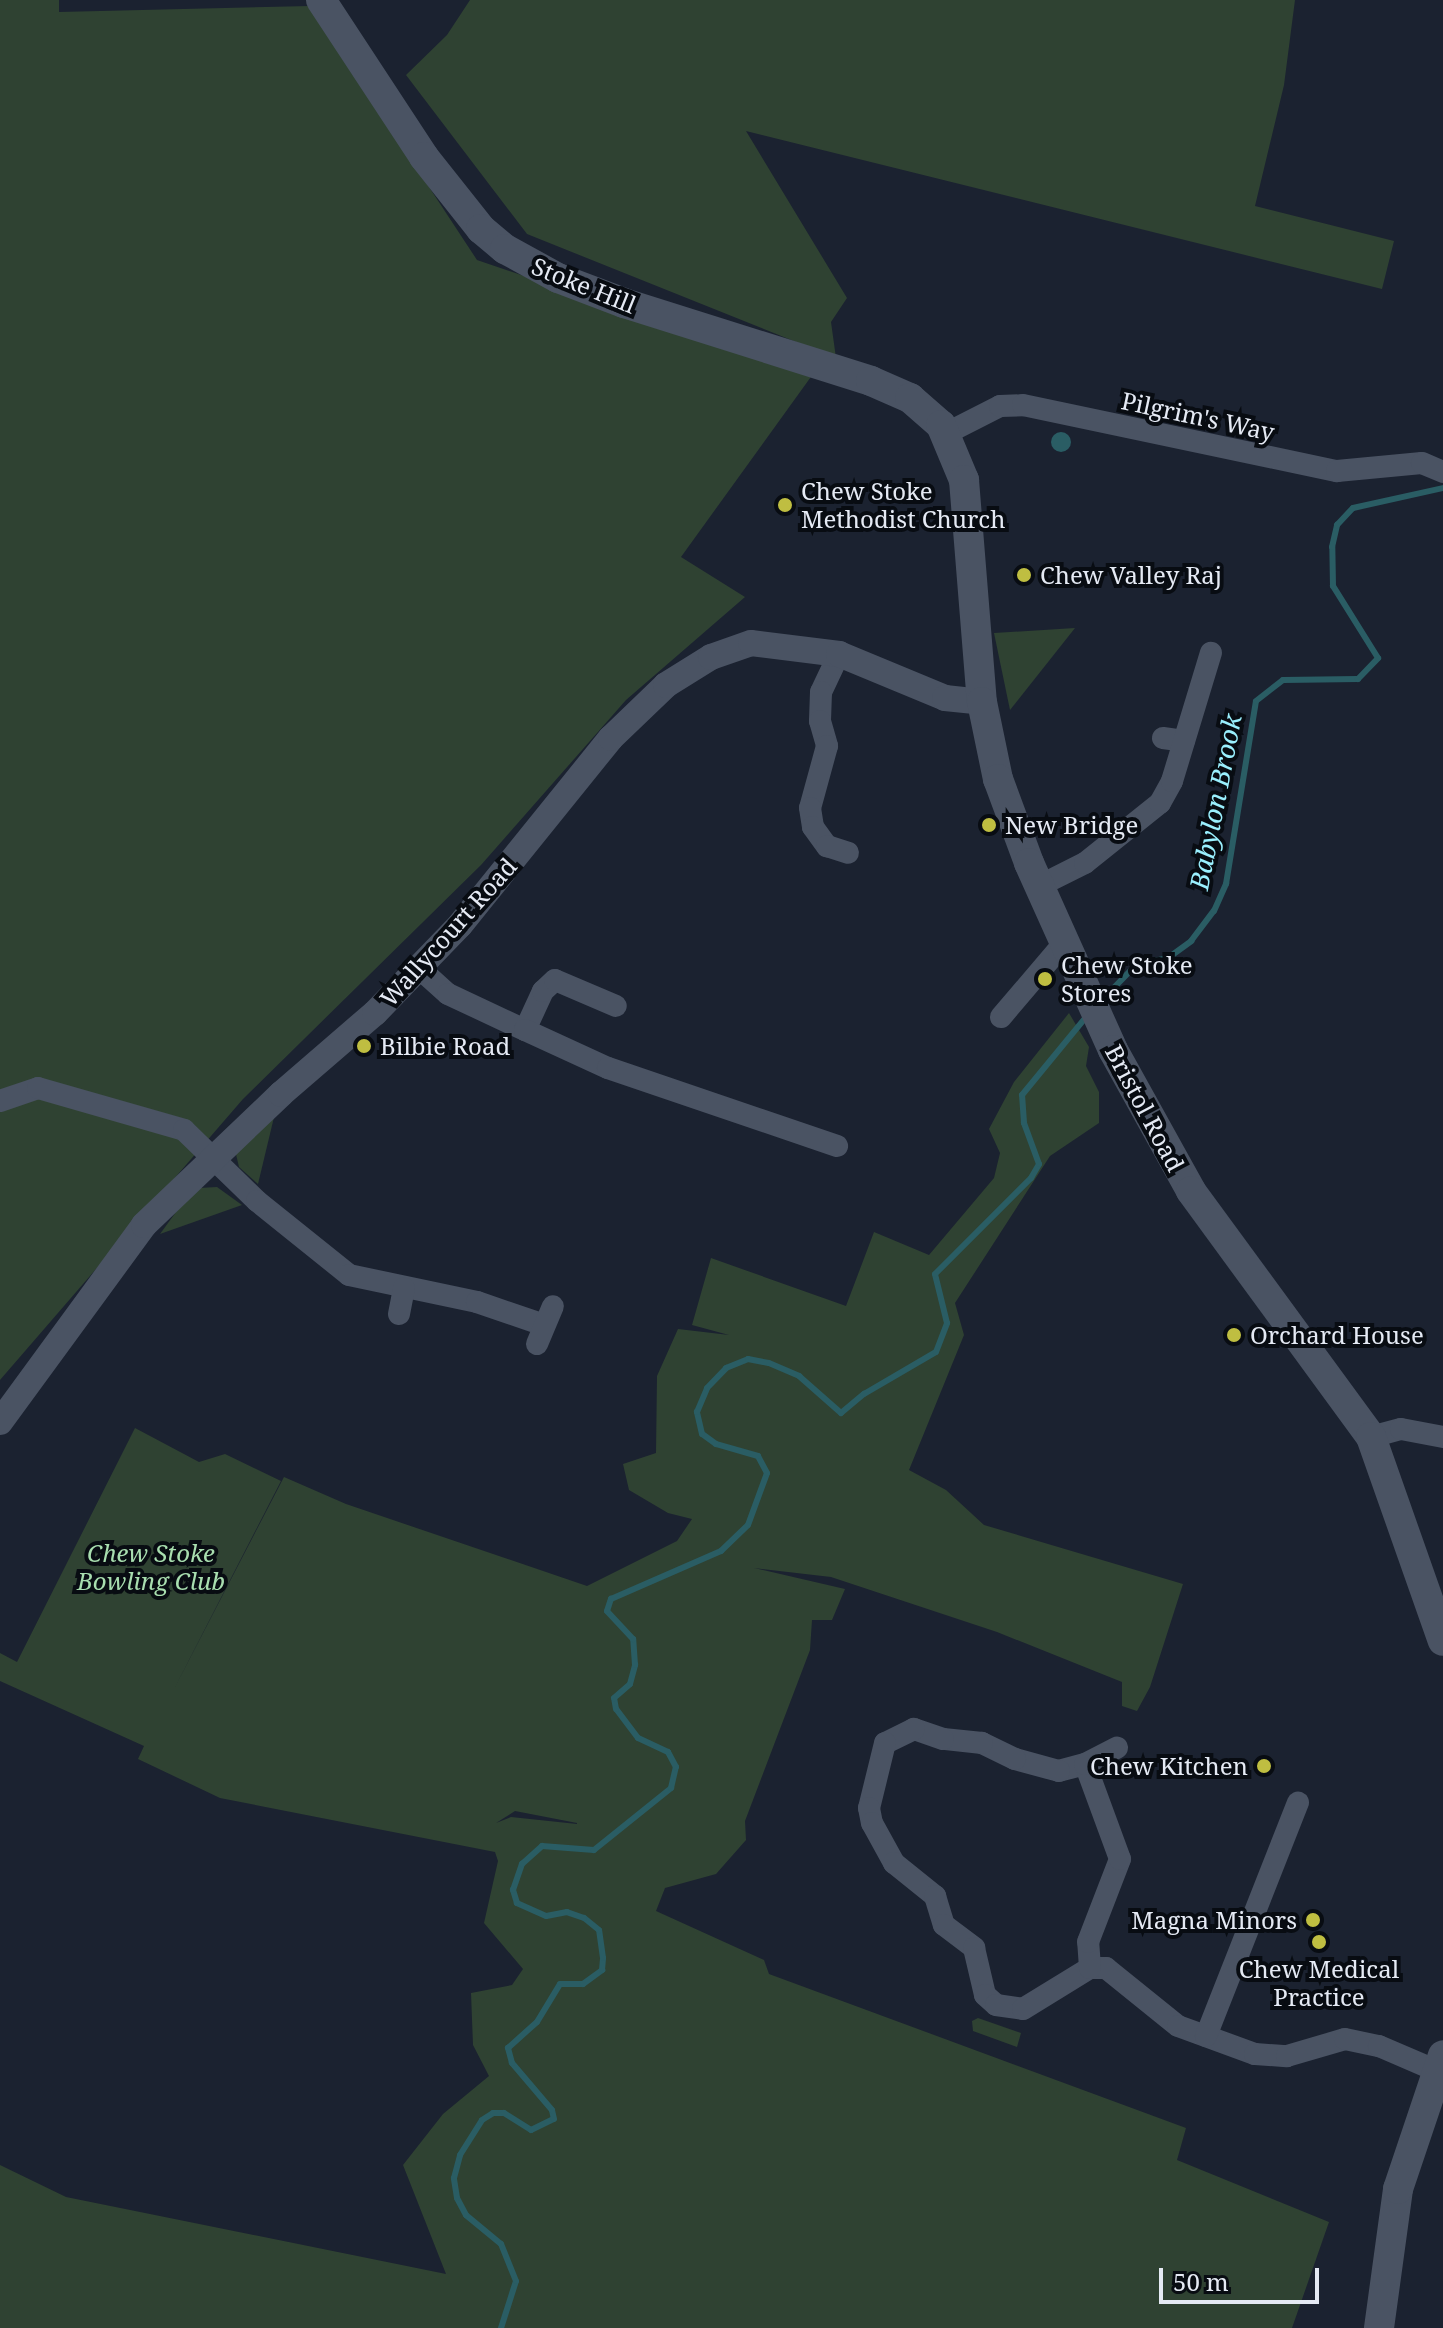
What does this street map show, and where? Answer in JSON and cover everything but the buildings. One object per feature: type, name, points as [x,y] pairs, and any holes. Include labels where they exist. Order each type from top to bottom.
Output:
[{"type":"main road","name":"Stoke Hill","points":[[321,0],[424,157],[481,229],[505,249],[558,278],[624,303],[871,381],[923,406],[947,433]]},
{"type":"main road","name":"Bristol Road","points":[[947,433],[964,480],[982,702],[998,779],[1039,886],[1100,1022],[1191,1191],[1371,1437],[1443,1641]]},
{"type":"main road","points":[[1379,2328],[1398,2189],[1440,2063]]},
{"type":"street","name":"Pilgrim's Way","points":[[947,433],[988,411],[1023,405],[1337,471],[1407,464],[1441,466]]},
{"type":"street","name":"Wallycourt Road","points":[[0,1422],[144,1225],[212,1158],[419,968],[497,882],[611,738],[666,685],[711,657],[751,643],[839,654],[945,698],[982,702]]},
{"type":"street","points":[[1039,886],[1085,863],[1156,808],[1172,781],[1174,740],[1211,653]]},
{"type":"street","points":[[839,654],[821,692],[820,721],[827,746],[810,808],[813,827],[827,846],[848,853]]},
{"type":"street","points":[[1001,1017],[1064,943]]},
{"type":"street","points":[[419,968],[448,994],[608,1068],[837,1146]]},
{"type":"street","points":[[525,1030],[543,991],[555,980],[616,1006]]},
{"type":"street","points":[[0,1101],[38,1088],[125,1109],[184,1130],[331,1265],[349,1275],[477,1302],[545,1325]]},
{"type":"street","points":[[399,1314],[404,1288]]},
{"type":"street","points":[[1371,1437],[1401,1429],[1443,1437]]},
{"type":"street","points":[[1117,1748],[1085,1764],[1059,1771],[1015,1759],[982,1743],[943,1739],[914,1729],[898,1732],[885,1743],[869,1808],[894,1863],[935,1896],[944,1925],[974,1948],[985,1995],[996,2005],[1023,2009],[1090,1968],[1106,1968],[1178,2026],[1255,2054],[1287,2056],[1345,2039],[1440,2063]]},
{"type":"street","points":[[1085,1764],[1120,1859],[1088,1942],[1090,1968]]},
{"type":"street","points":[[1206,2036],[1298,1802]]},
{"type":"green space","points":[[0,0],[59,0],[59,12],[310,6],[477,260],[813,374],[681,557],[745,597],[626,700],[481,865],[243,1099],[0,1380]]},
{"type":"green space","points":[[470,0],[1295,0],[1284,85],[1255,206],[1394,241],[1382,289],[746,131],[847,298],[831,322],[836,358],[527,234],[406,75],[447,35]]},
{"type":"green space","points":[[1075,628],[1010,710],[994,633]]},
{"type":"green space","name":"Chew Stoke Bowling Club","points":[[1069,1013],[1089,1047],[1086,1066],[1099,1092],[1099,1123],[1050,1156],[955,1303],[964,1335],[909,1470],[946,1490],[984,1525],[1183,1584],[1150,1687],[1137,1711],[1122,1706],[1122,1682],[997,1632],[831,1577],[754,1568],[845,1589],[832,1620],[812,1620],[810,1650],[745,1821],[746,1840],[716,1874],[665,1888],[656,1911],[764,1960],[769,1974],[1186,2128],[1177,2160],[1329,2222],[1292,2328],[0,2328],[0,2165],[66,2197],[446,2274],[403,2165],[443,2114],[489,2076],[473,2045],[471,1993],[512,1985],[523,1969],[484,1923],[498,1861],[495,1852],[220,1798],[138,1759],[144,1746],[0,1681],[0,1653],[17,1662],[135,1428],[199,1462],[225,1454],[281,1481],[173,1691],[284,1477],[346,1504],[587,1586],[677,1541],[692,1519],[668,1513],[629,1490],[623,1464],[656,1453],[657,1376],[678,1329],[729,1335],[692,1325],[711,1258],[846,1306],[874,1232],[929,1255],[994,1178],[1000,1153],[989,1129],[1014,1082]],"holes":[[[515,1811],[577,1823],[511,1817],[496,1823]]]},
{"type":"green space","points":[[275,1113],[258,1184],[239,1167],[235,1150]]},
{"type":"green space","points":[[217,1187],[242,1205],[160,1234],[187,1197],[199,1188]]},
{"type":"green space","points":[[978,2018],[1021,2033],[1017,2047],[973,2031],[972,2021]]},
{"type":"shaded area","points":[[1061,432],[1068,435],[1071,442],[1068,449],[1061,452],[1054,449],[1051,442],[1054,435]]},
{"type":"waterway","name":"Babylon Brook","points":[[1100,1002],[1135,966],[1168,958],[1191,941],[1214,911],[1226,884],[1256,701],[1283,680],[1358,679],[1378,658],[1333,586],[1332,547],[1337,525],[1353,508],[1443,488]]},
{"type":"waterway","name":"Babylon Brook","points":[[501,2328],[516,2281],[501,2244],[466,2215],[457,2198],[454,2178],[460,2155],[482,2120],[493,2113],[504,2113],[531,2130],[554,2119],[552,2110],[512,2063],[508,2048],[537,2022],[560,1984],[583,1984],[602,1970],[603,1958],[599,1930],[584,1918],[567,1912],[546,1916],[517,1903],[513,1890],[522,1864],[542,1846],[594,1850],[671,1788],[676,1767],[668,1752],[638,1738],[616,1709],[614,1698],[630,1684],[635,1665],[633,1639],[607,1611],[611,1599],[721,1551],[748,1525],[767,1473],[758,1456],[716,1444],[702,1434],[697,1412],[707,1388],[726,1368],[748,1359],[769,1363],[799,1376],[841,1413],[864,1394],[936,1352],[947,1323],[935,1274],[1031,1178],[1039,1164],[1024,1123],[1022,1095],[1087,1016]]},
{"type":"place","name":"Chew Stoke Methodist Church","points":[[785,505]]},
{"type":"place","name":"Chew Valley Raj","points":[[1024,575]]},
{"type":"place","name":"New Bridge","points":[[989,825]]},
{"type":"place","name":"Chew Stoke Stores","points":[[1045,979]]},
{"type":"place","name":"Bilbie Road","points":[[364,1046]]},
{"type":"place","name":"Orchard House","points":[[1234,1335]]},
{"type":"place","name":"Chew Kitchen","points":[[1264,1766]]},
{"type":"place","name":"Magna Minors","points":[[1313,1920]]},
{"type":"place","name":"Chew Medical Practice","points":[[1319,1942]]}]
